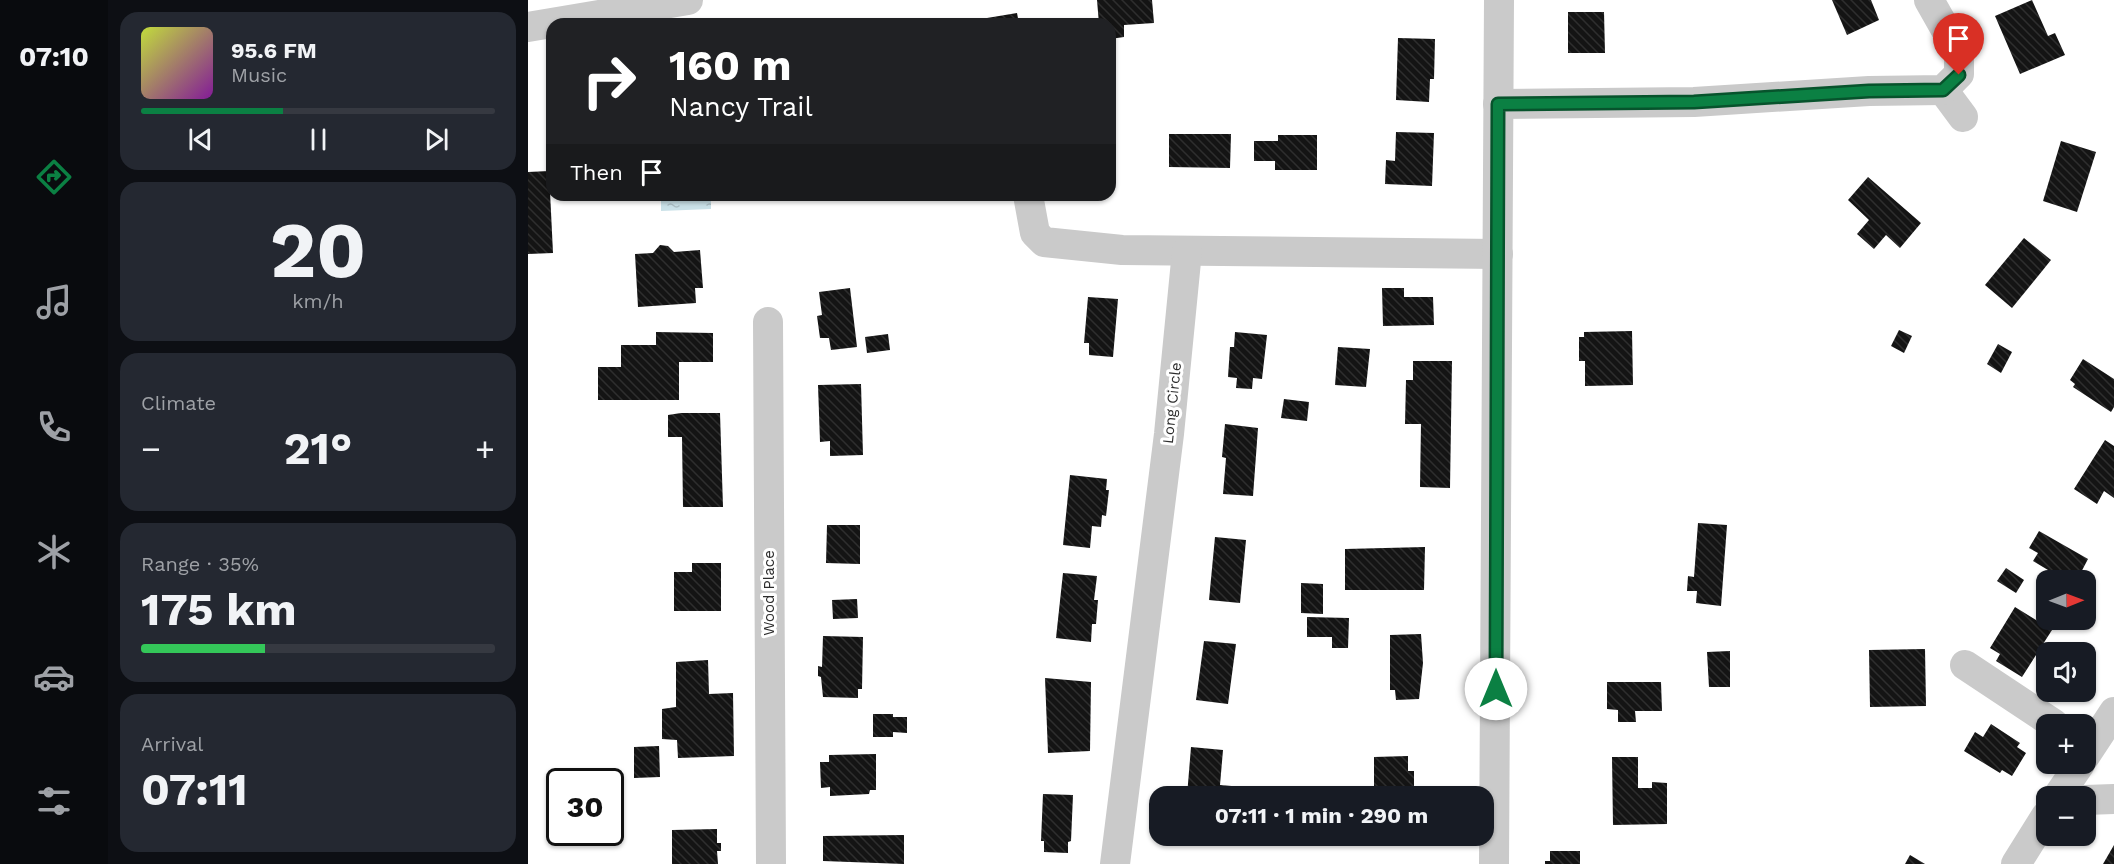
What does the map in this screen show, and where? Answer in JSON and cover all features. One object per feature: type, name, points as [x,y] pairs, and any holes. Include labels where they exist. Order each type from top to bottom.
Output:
[{"type":"street","points":[[581,18],[687,0]]},
{"type":"street","points":[[1494,864],[1499,0]]},
{"type":"street","points":[[1498,104],[1694,102],[1869,91],[1943,90],[1959,75],[1959,53],[1929,0]]},
{"type":"street","points":[[528,27],[546,24]]},
{"type":"street","points":[[1943,90],[1963,117]]},
{"type":"street","points":[[1029,201],[1035,233],[1044,242],[1122,250],[1498,254]]},
{"type":"street","name":"Long Circle","points":[[1115,864],[1169,434],[1186,251]]},
{"type":"street","name":"Wood Place","points":[[768,322],[771,864]]},
{"type":"street","points":[[1965,665],[2039,714]]},
{"type":"street","points":[[2096,737],[2114,712]]},
{"type":"street","points":[[2096,800],[2114,799]]},
{"type":"street","points":[[2016,864],[2036,832]]},
{"type":"water","points":[[661,201],[711,201],[711,209],[661,211]]},
{"type":"building","points":[[1097,0],[1152,0],[1154,23],[1124,25],[1124,37],[1116,38],[1116,18],[1098,18]]},
{"type":"building","points":[[1832,0],[1871,0],[1879,20],[1847,35]]},
{"type":"building","points":[[2032,0],[2048,36],[2055,33],[2065,55],[2020,74],[1995,16]]},
{"type":"building","points":[[1568,12],[1604,12],[1605,53],[1568,53]]},
{"type":"building","points":[[1017,13],[1018,18],[987,18]]},
{"type":"building","points":[[1398,38],[1435,39],[1434,79],[1430,79],[1429,102],[1396,100]]},
{"type":"building","points":[[1396,132],[1434,133],[1432,186],[1385,184],[1386,160],[1395,161]]},
{"type":"building","points":[[1169,134],[1231,134],[1230,168],[1169,167]]},
{"type":"building","points":[[1278,135],[1317,135],[1317,170],[1275,170],[1275,161],[1254,161],[1254,141],[1278,141]]},
{"type":"building","points":[[2061,141],[2096,152],[2077,212],[2043,201]]},
{"type":"building","points":[[546,171],[546,201],[550,201],[553,253],[528,254],[528,172]]},
{"type":"building","points":[[1868,177],[1921,223],[1900,248],[1886,235],[1874,249],[1857,234],[1869,220],[1848,200]]},
{"type":"building","points":[[2024,238],[2051,260],[2012,308],[1985,285]]},
{"type":"building","points":[[660,245],[668,246],[674,252],[700,250],[703,288],[695,288],[696,303],[638,307],[635,254],[653,253]]},
{"type":"building","points":[[850,288],[857,347],[831,350],[829,338],[820,338],[817,316],[822,315],[819,292]]},
{"type":"building","points":[[1382,288],[1404,288],[1404,297],[1433,297],[1434,325],[1383,326]]},
{"type":"building","points":[[1088,297],[1118,299],[1113,357],[1089,355],[1089,343],[1084,343]]},
{"type":"building","points":[[1899,330],[1912,336],[1904,353],[1891,346]]},
{"type":"building","points":[[1632,331],[1633,385],[1585,386],[1585,361],[1579,361],[1579,337],[1584,337],[1584,332]]},
{"type":"building","points":[[656,332],[713,333],[713,362],[679,362],[679,400],[598,400],[598,367],[621,367],[621,345],[656,345]]},
{"type":"building","points":[[1235,332],[1267,335],[1262,379],[1253,378],[1252,389],[1236,388],[1237,378],[1228,377],[1230,347],[1234,347]]},
{"type":"building","points":[[888,334],[890,350],[867,353],[865,337]]},
{"type":"building","points":[[1998,344],[2012,352],[2001,373],[1987,364]]},
{"type":"building","points":[[1338,347],[1370,349],[1366,387],[1335,385]]},
{"type":"building","points":[[2083,359],[2114,379],[2114,407],[2111,412],[2073,387],[2075,384],[2070,380]]},
{"type":"building","points":[[1413,361],[1452,361],[1450,488],[1420,487],[1421,424],[1405,424],[1406,380],[1413,380]]},
{"type":"building","points":[[861,384],[863,455],[830,456],[830,441],[820,442],[818,385]]},
{"type":"building","points":[[1284,399],[1309,402],[1307,421],[1281,418]]},
{"type":"building","points":[[720,413],[723,507],[683,507],[682,437],[668,437],[668,415]]},
{"type":"building","points":[[1225,424],[1258,428],[1253,496],[1223,494],[1226,458],[1222,457]]},
{"type":"building","points":[[2105,440],[2114,446],[2114,498],[2104,491],[2097,504],[2074,489]]},
{"type":"building","points":[[1070,475],[1107,479],[1106,490],[1109,490],[1106,516],[1102,515],[1101,527],[1092,526],[1090,548],[1063,545]]},
{"type":"building","points":[[1698,523],[1727,525],[1721,606],[1696,603],[1697,591],[1687,591],[1688,576],[1694,577]]},
{"type":"building","points":[[827,525],[860,525],[860,564],[826,563]]},
{"type":"building","points":[[2039,531],[2088,559],[2082,570],[2048,570],[2033,561],[2038,553],[2029,548]]},
{"type":"building","points":[[1215,537],[1246,540],[1240,603],[1209,600]]},
{"type":"building","points":[[1425,547],[1424,590],[1345,590],[1345,549]]},
{"type":"building","points":[[692,563],[721,563],[721,611],[674,611],[674,572],[692,572]]},
{"type":"building","points":[[2006,568],[2024,580],[2016,593],[1997,581]]},
{"type":"building","points":[[1063,573],[1097,576],[1094,600],[1098,600],[1096,624],[1092,624],[1091,642],[1056,638]]},
{"type":"building","points":[[1301,583],[1323,584],[1323,614],[1301,613]]},
{"type":"building","points":[[857,599],[858,618],[833,619],[832,600]]},
{"type":"building","points":[[2015,607],[2036,620],[2036,630],[2052,630],[2044,642],[2036,642],[2036,655],[2022,677],[1996,661],[2000,654],[1990,648]]},
{"type":"building","points":[[1307,617],[1349,618],[1348,648],[1332,648],[1332,637],[1307,637]]},
{"type":"building","points":[[1421,634],[1423,663],[1419,699],[1396,700],[1395,690],[1390,690],[1390,635]]},
{"type":"building","points":[[823,636],[863,637],[862,689],[858,689],[858,698],[823,697],[818,666],[822,667]]},
{"type":"building","points":[[1204,641],[1236,644],[1228,704],[1196,700]]},
{"type":"building","points":[[1925,649],[1926,706],[1870,707],[1869,650]]},
{"type":"building","points":[[1730,651],[1730,687],[1709,687],[1707,652]]},
{"type":"building","points":[[708,660],[709,694],[733,693],[734,756],[678,758],[677,740],[662,739],[662,709],[676,707],[676,662]]},
{"type":"building","points":[[1045,678],[1091,682],[1090,751],[1048,753]]},
{"type":"building","points":[[1607,682],[1661,682],[1662,711],[1635,711],[1636,722],[1618,722],[1618,710],[1607,709]]},
{"type":"building","points":[[873,714],[907,717],[907,733],[893,732],[893,737],[873,737]]},
{"type":"building","points":[[1991,724],[2020,743],[2017,747],[2026,753],[2012,776],[2002,770],[2000,773],[1964,751],[1975,732],[1983,737]]},
{"type":"building","points":[[659,746],[660,777],[634,778],[634,747]]},
{"type":"building","points":[[1191,747],[1223,750],[1220,785],[1232,786],[1188,786]]},
{"type":"building","points":[[876,754],[876,790],[870,790],[869,794],[830,796],[830,787],[821,788],[820,762],[829,762],[829,755]]},
{"type":"building","points":[[1408,756],[1408,771],[1414,771],[1414,786],[1374,786],[1374,757]]},
{"type":"building","points":[[1612,757],[1638,757],[1638,788],[1652,788],[1652,782],[1667,783],[1667,824],[1613,825]]},
{"type":"building","points":[[1043,794],[1073,795],[1071,841],[1068,842],[1068,853],[1044,852],[1044,841],[1041,841]]},
{"type":"building","points":[[717,829],[717,843],[721,843],[721,851],[717,851],[718,864],[672,864],[672,830]]},
{"type":"building","points":[[904,835],[904,864],[823,861],[823,836]]},
{"type":"building","points":[[2114,845],[2114,864],[2103,864]]},
{"type":"building","points":[[1550,851],[1580,851],[1580,864],[1545,864],[1545,861],[1550,861]]},
{"type":"building","points":[[1910,855],[1925,864],[1905,864]]},
{"type":"route","points":[[1496,689],[1498,104],[1694,102],[1869,91],[1943,90],[1959,75]]}]
